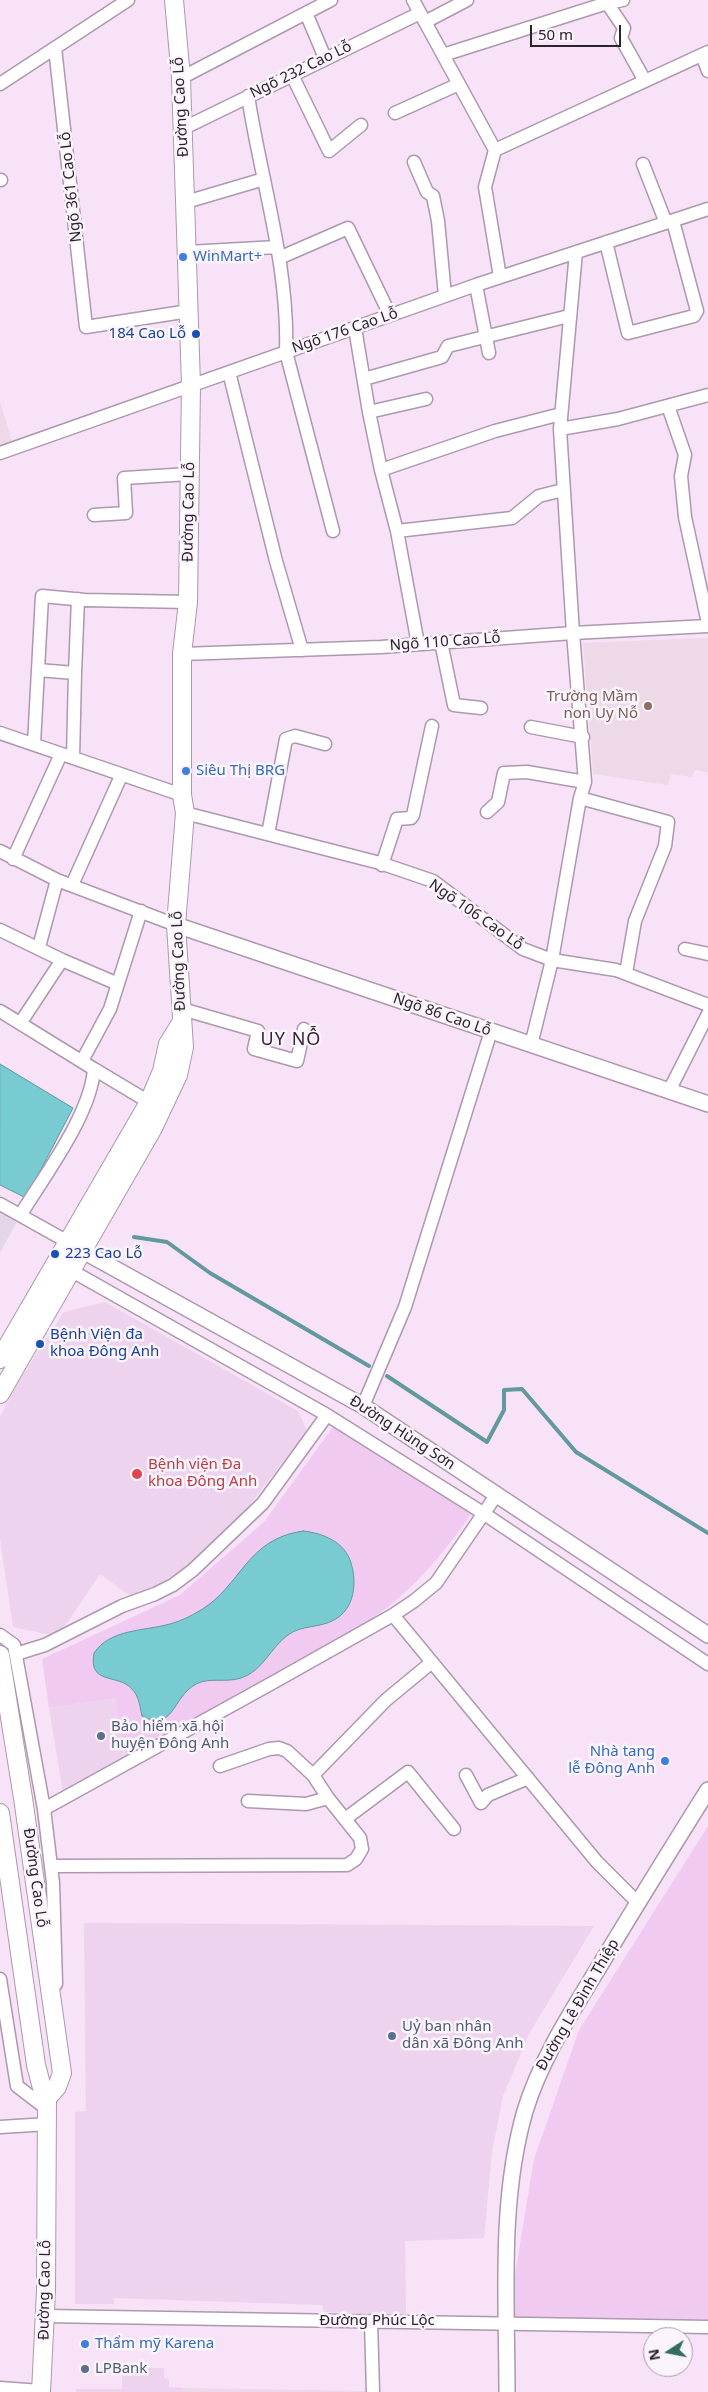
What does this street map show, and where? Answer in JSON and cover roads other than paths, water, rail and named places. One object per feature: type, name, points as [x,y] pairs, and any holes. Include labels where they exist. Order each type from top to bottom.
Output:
[{"type":"main road","name":"Đường Cao Lỗ","points":[[0,1394],[167,1102],[178,1075],[184,1047],[176,925],[185,813],[182,795],[182,654],[188,602],[191,386],[181,78],[174,0]]},
{"type":"main road","name":"Đường Cao Lỗ","points":[[0,1358],[149,1102],[162,1071],[168,1044],[181,1016]]},
{"type":"main road","name":"Đường Cao Lỗ","points":[[8,1654],[15,1748],[62,2073],[47,2110]]},
{"type":"main road","name":"Đường Cao Lỗ","points":[[0,1813],[36,2065],[47,2110],[45,2316],[41,2391]]},
{"type":"street","points":[[0,84],[128,0]]},
{"type":"street","points":[[181,78],[331,0]]},
{"type":"street","points":[[413,0],[495,150],[485,187],[500,277]]},
{"type":"street","name":"Ngõ 232 Cao Lỗ","points":[[182,129],[326,58],[467,0]]},
{"type":"street","points":[[443,55],[606,1],[623,0]]},
{"type":"street","points":[[606,1],[624,28],[620,38],[645,81]]},
{"type":"street","points":[[306,13],[326,58]]},
{"type":"street","name":"Ngõ 361 Cao Lỗ","points":[[55,48],[86,327],[189,311]]},
{"type":"street","points":[[495,150],[705,54],[708,71]]},
{"type":"street","points":[[292,75],[329,151],[361,125]]},
{"type":"street","points":[[395,113],[459,84]]},
{"type":"street","points":[[248,96],[278,252],[287,328],[286,352],[333,531]]},
{"type":"street","points":[[414,162],[427,192],[433,196],[438,221],[445,296]]},
{"type":"street","points":[[606,242],[628,333],[694,316],[697,311],[669,222],[643,164]]},
{"type":"street","points":[[186,202],[264,179]]},
{"type":"street","name":"Ngõ 176 Cao Lỗ","points":[[0,454],[476,285],[708,209]]},
{"type":"street","points":[[188,252],[278,252],[348,228],[390,315]]},
{"type":"street","points":[[531,1045],[552,960],[580,798],[585,782],[560,429],[576,252]]},
{"type":"street","points":[[476,285],[489,353]]},
{"type":"street","points":[[364,378],[442,357],[448,346],[569,316]]},
{"type":"street","points":[[355,328],[380,470],[397,531],[418,644]]},
{"type":"street","points":[[229,372],[276,561],[302,650]]},
{"type":"street","points":[[560,429],[618,419],[708,395]]},
{"type":"street","points":[[369,412],[426,399]]},
{"type":"street","points":[[668,406],[685,455],[681,476],[685,518],[708,624]]},
{"type":"street","points":[[380,470],[495,431],[561,414]]},
{"type":"street","points":[[94,515],[126,513],[124,478],[189,474]]},
{"type":"street","points":[[397,531],[512,518],[539,496],[563,490]]},
{"type":"street","points":[[34,744],[42,596],[78,599],[188,602]]},
{"type":"street","points":[[13,859],[67,756],[75,673],[78,599]]},
{"type":"street","name":"Ngõ 110 Cao Lỗ","points":[[182,654],[418,644],[708,624]]},
{"type":"street","points":[[441,642],[454,705],[481,708]]},
{"type":"street","points":[[38,670],[75,673]]},
{"type":"street","points":[[382,865],[392,839],[397,818],[410,818],[413,815],[423,779],[432,726]]},
{"type":"street","points":[[531,726],[583,737]]},
{"type":"street","points":[[0,733],[182,795]]},
{"type":"street","points":[[268,834],[286,739],[295,736],[325,744]]},
{"type":"street","points":[[487,812],[498,802],[504,773],[526,772],[585,782]]},
{"type":"street","points":[[72,885],[122,776]]},
{"type":"street","points":[[580,798],[668,822],[665,846],[635,921],[626,974]]},
{"type":"street","name":"Ngõ 106 Cao Lỗ","points":[[185,813],[382,865],[432,881],[523,949],[552,960],[616,970],[708,1005]]},
{"type":"street","points":[[0,851],[57,880],[142,910],[176,925]]},
{"type":"street","points":[[39,947],[57,880]]},
{"type":"street","points":[[82,1061],[110,1009],[142,910]]},
{"type":"street","name":"Ngõ 86 Cao Lỗ","points":[[176,925],[708,1104]]},
{"type":"street","points":[[0,930],[118,984]]},
{"type":"street","points":[[684,949],[708,954]]},
{"type":"street","points":[[21,1022],[62,960]]},
{"type":"street","points":[[0,1011],[21,1022],[149,1102]]},
{"type":"street","points":[[670,1090],[708,1014]]},
{"type":"street","points":[[181,1016],[258,1031],[254,1048],[297,1061],[304,1029]]},
{"type":"street","points":[[363,1406],[405,1307],[491,1031]]},
{"type":"street","points":[[21,1214],[73,1128],[92,1090],[94,1069]]},
{"type":"street","points":[[0,1204],[21,1214],[68,1242]]},
{"type":"street","name":"Đường Hùng Sơn","points":[[83,1251],[363,1406],[708,1635]]},
{"type":"street","points":[[72,1271],[327,1415],[483,1513],[708,1664]]},
{"type":"street","points":[[8,1654],[45,1646],[122,1606],[173,1585],[193,1570],[264,1502],[327,1415]]},
{"type":"street","points":[[44,1809],[393,1615],[436,1583],[497,1494]]},
{"type":"street","points":[[393,1615],[597,1862],[638,1903]]},
{"type":"street","points":[[0,1635],[14,1645],[8,1654],[33,1745],[44,1809],[51,1866],[58,2037]]},
{"type":"street","points":[[313,1775],[386,1700],[432,1662]]},
{"type":"street","points":[[15,1748],[33,1745]]},
{"type":"street","points":[[51,1866],[347,1865],[356,1859],[362,1849],[360,1838],[328,1798],[313,1775],[287,1751],[279,1748],[220,1766]]},
{"type":"street","points":[[345,1819],[408,1772],[454,1829]]},
{"type":"street","points":[[466,1775],[481,1803],[488,1795],[528,1778]]},
{"type":"street","name":"Đường Lê Đình Thiệp","points":[[507,2392],[508,2214],[514,2164],[525,2111],[540,2069],[570,2015],[708,1790]]},
{"type":"street","points":[[248,1801],[306,1804],[328,1798]]},
{"type":"street","points":[[0,1979],[17,2086],[47,2110]]},
{"type":"street","points":[[0,2127],[47,2110]]},
{"type":"street","name":"Đường Phúc Lộc","points":[[45,2316],[708,2327]]},
{"type":"street","points":[[371,2321],[373,2392]]},
{"type":"street","points":[[0,2388],[41,2391]]},
{"type":"waterway","points":[[134,1237],[167,1242],[210,1273],[369,1366]]},
{"type":"waterway","points":[[387,1376],[487,1442],[504,1410],[504,1390],[522,1389],[576,1452],[708,1533]]},
{"type":"place","name":"WinMart+","points":[[183,257]]},
{"type":"place","name":"184 Cao Lỗ","points":[[196,334]]},
{"type":"place","name":"Trường Mầm non Uy Nỗ","points":[[648,706]]},
{"type":"place","name":"Siêu Thị BRG","points":[[186,771]]},
{"type":"place","name":"223 Cao Lỗ","points":[[55,1254]]},
{"type":"place","name":"Bệnh Viện đa khoa Đông Anh","points":[[40,1344]]},
{"type":"place","name":"Bệnh viện Đa khoa Đông Anh","points":[[137,1474]]},
{"type":"place","name":"Bảo hiểm xã hội huyện Đông Anh","points":[[101,1736]]},
{"type":"place","name":"Nhà tang lễ Đông Anh","points":[[665,1761]]},
{"type":"place","name":"Uỷ ban nhân dân xã Đông Anh","points":[[392,2036]]},
{"type":"place","name":"Thẩm mỹ Karena","points":[[85,2344]]},
{"type":"place","name":"LPBank","points":[[85,2369]]},
{"type":"district","name":"UY NỖ","points":[[291,1040]]}]
